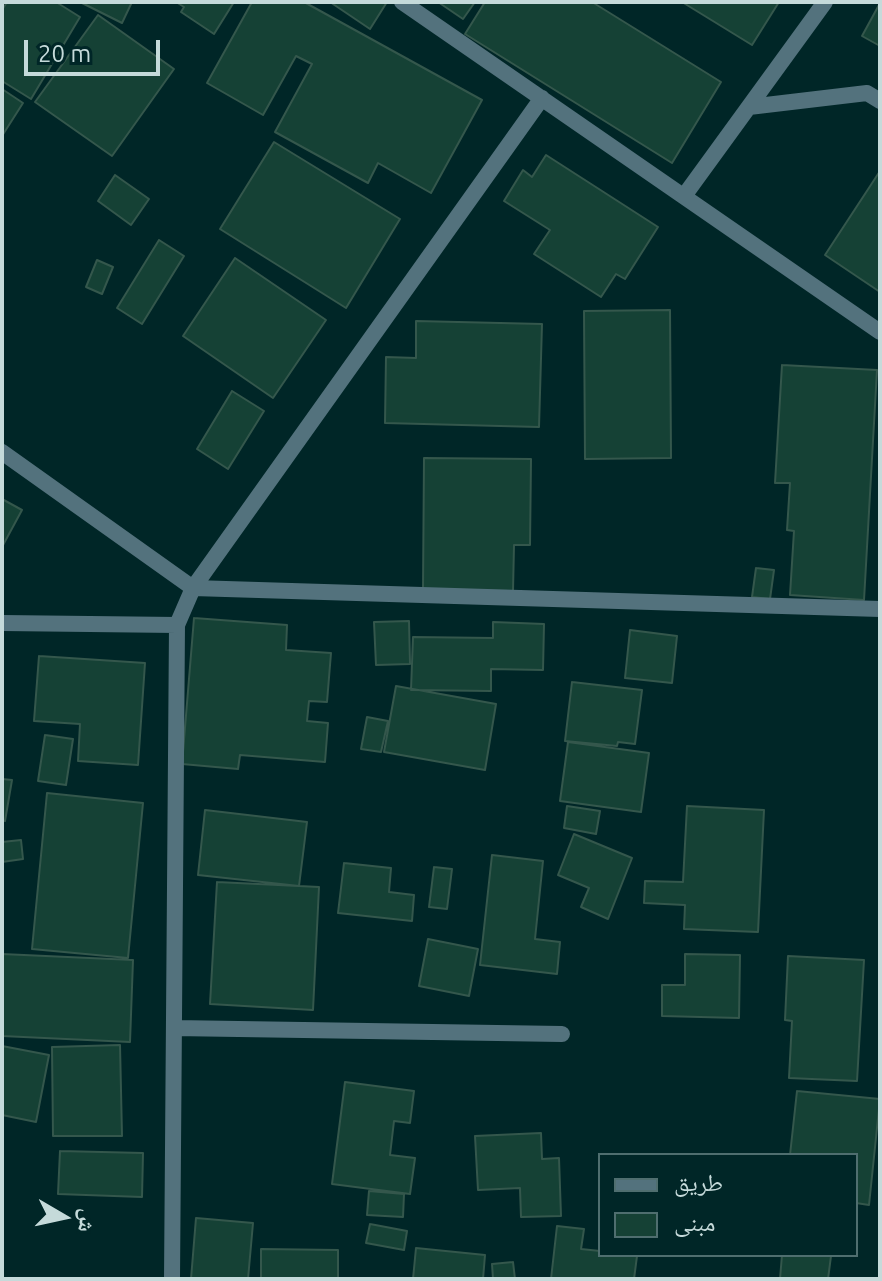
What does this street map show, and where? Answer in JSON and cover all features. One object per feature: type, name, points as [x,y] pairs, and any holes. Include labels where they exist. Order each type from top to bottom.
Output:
[{"type":"street","points":[[402,2],[880,332]]},
{"type":"street","points":[[684,196],[825,2]]},
{"type":"street","points":[[749,107],[867,93],[880,101]]},
{"type":"street","points":[[172,1279],[177,625],[193,588],[542,98]]},
{"type":"street","points":[[2,452],[193,588],[880,609]]},
{"type":"street","points":[[2,623],[177,625]]},
{"type":"street","points":[[174,1028],[562,1034]]},
{"type":"building","points":[[7,2],[56,2],[80,17],[31,99],[2,81],[2,10]]},
{"type":"building","points":[[80,2],[132,2],[122,23]]},
{"type":"building","points":[[176,2],[234,2],[214,34],[181,12],[184,7]]},
{"type":"building","points":[[252,2],[304,2],[482,100],[431,193],[378,163],[368,183],[275,132],[312,64],[296,56],[263,115],[207,83]]},
{"type":"building","points":[[330,2],[387,2],[370,29]]},
{"type":"building","points":[[438,2],[475,2],[463,19]]},
{"type":"building","points":[[485,2],[592,2],[721,82],[672,163],[465,34]]},
{"type":"building","points":[[682,2],[779,2],[752,45]]},
{"type":"building","points":[[880,3],[880,46],[862,36]]},
{"type":"building","points":[[98,15],[174,69],[112,156],[35,102]]},
{"type":"building","points":[[2,89],[23,103],[2,136]]},
{"type":"building","points":[[274,142],[400,219],[346,308],[220,229]]},
{"type":"building","points":[[546,155],[658,227],[625,279],[616,274],[601,297],[534,254],[550,230],[504,201],[523,170],[532,177]]},
{"type":"building","points":[[880,171],[880,292],[825,255]]},
{"type":"building","points":[[115,175],[149,199],[131,225],[98,201]]},
{"type":"building","points":[[159,240],[184,256],[142,324],[117,308]]},
{"type":"building","points":[[235,258],[326,320],[273,398],[183,336]]},
{"type":"building","points":[[97,260],[113,267],[102,294],[86,287]]},
{"type":"building","points":[[670,310],[671,458],[585,459],[584,311]]},
{"type":"building","points":[[416,321],[542,324],[539,427],[385,423],[386,357],[416,358]]},
{"type":"building","points":[[782,365],[877,370],[864,600],[790,595],[794,531],[787,530],[790,483],[775,483]]},
{"type":"building","points":[[232,391],[264,411],[228,469],[197,449]]},
{"type":"building","points":[[424,458],[531,459],[530,545],[514,545],[513,591],[423,590]]},
{"type":"building","points":[[2,499],[22,510],[2,547]]},
{"type":"building","points":[[756,568],[774,570],[770,599],[752,597]]},
{"type":"building","points":[[194,618],[287,625],[286,650],[331,653],[327,702],[309,701],[307,721],[328,723],[325,762],[240,755],[238,769],[182,764]]},
{"type":"building","points":[[409,621],[410,664],[376,665],[374,622]]},
{"type":"building","points":[[493,622],[544,624],[543,670],[491,669],[491,691],[411,690],[413,637],[493,638]]},
{"type":"building","points":[[630,630],[677,636],[672,683],[625,678]]},
{"type":"building","points":[[39,656],[145,663],[138,765],[78,761],[80,724],[34,721]]},
{"type":"building","points":[[572,682],[642,690],[635,744],[618,742],[617,746],[565,741]]},
{"type":"building","points":[[396,686],[496,704],[485,770],[384,752]]},
{"type":"building","points":[[367,717],[388,721],[381,752],[361,749]]},
{"type":"building","points":[[45,735],[73,739],[66,785],[38,781]]},
{"type":"building","points":[[568,742],[649,753],[641,812],[560,801]]},
{"type":"building","points":[[2,779],[12,780],[5,821],[2,820]]},
{"type":"building","points":[[47,793],[143,803],[128,958],[32,949]]},
{"type":"building","points":[[567,806],[600,811],[596,834],[564,828]]},
{"type":"building","points":[[687,806],[764,810],[758,932],[684,929],[685,905],[644,903],[645,881],[683,882]]},
{"type":"building","points":[[205,810],[307,822],[299,886],[198,875]]},
{"type":"building","points":[[574,834],[632,858],[608,919],[581,907],[589,888],[558,875]]},
{"type":"building","points":[[21,840],[23,859],[2,862],[2,842]]},
{"type":"building","points":[[492,855],[543,861],[535,939],[560,942],[557,974],[480,965]]},
{"type":"building","points":[[344,863],[391,868],[389,892],[414,895],[412,921],[338,913]]},
{"type":"building","points":[[434,867],[452,869],[447,909],[429,907]]},
{"type":"building","points":[[217,882],[319,887],[313,1010],[210,1004]]},
{"type":"building","points":[[428,939],[478,949],[469,996],[419,986]]},
{"type":"building","points":[[2,954],[133,960],[130,1042],[2,1036]]},
{"type":"building","points":[[685,954],[740,955],[739,1018],[662,1016],[662,985],[685,985]]},
{"type":"building","points":[[788,956],[864,960],[857,1081],[789,1078],[792,1021],[785,1020]]},
{"type":"building","points":[[120,1045],[122,1136],[53,1136],[52,1047]]},
{"type":"building","points":[[2,1046],[49,1055],[36,1122],[2,1115]]},
{"type":"building","points":[[345,1082],[414,1091],[410,1123],[394,1121],[390,1155],[415,1158],[410,1194],[332,1184]]},
{"type":"building","points":[[797,1091],[880,1099],[869,1205],[858,1203],[858,1153],[790,1153]]},
{"type":"building","points":[[541,1133],[542,1159],[559,1158],[561,1216],[521,1217],[520,1188],[478,1190],[475,1136]]},
{"type":"building","points":[[60,1151],[143,1153],[142,1197],[58,1194]]},
{"type":"building","points":[[369,1191],[404,1194],[403,1217],[367,1215]]},
{"type":"building","points":[[196,1218],[253,1223],[248,1279],[191,1279]]},
{"type":"building","points":[[370,1224],[407,1231],[404,1250],[366,1243]]},
{"type":"building","points":[[557,1226],[584,1229],[581,1249],[598,1251],[598,1257],[637,1257],[634,1279],[551,1279]]},
{"type":"building","points":[[416,1248],[485,1255],[483,1279],[413,1279]]},
{"type":"building","points":[[261,1249],[338,1250],[338,1279],[261,1279]]},
{"type":"building","points":[[782,1257],[831,1257],[828,1279],[780,1279]]},
{"type":"building","points":[[513,1262],[515,1279],[493,1279],[492,1264]]}]
